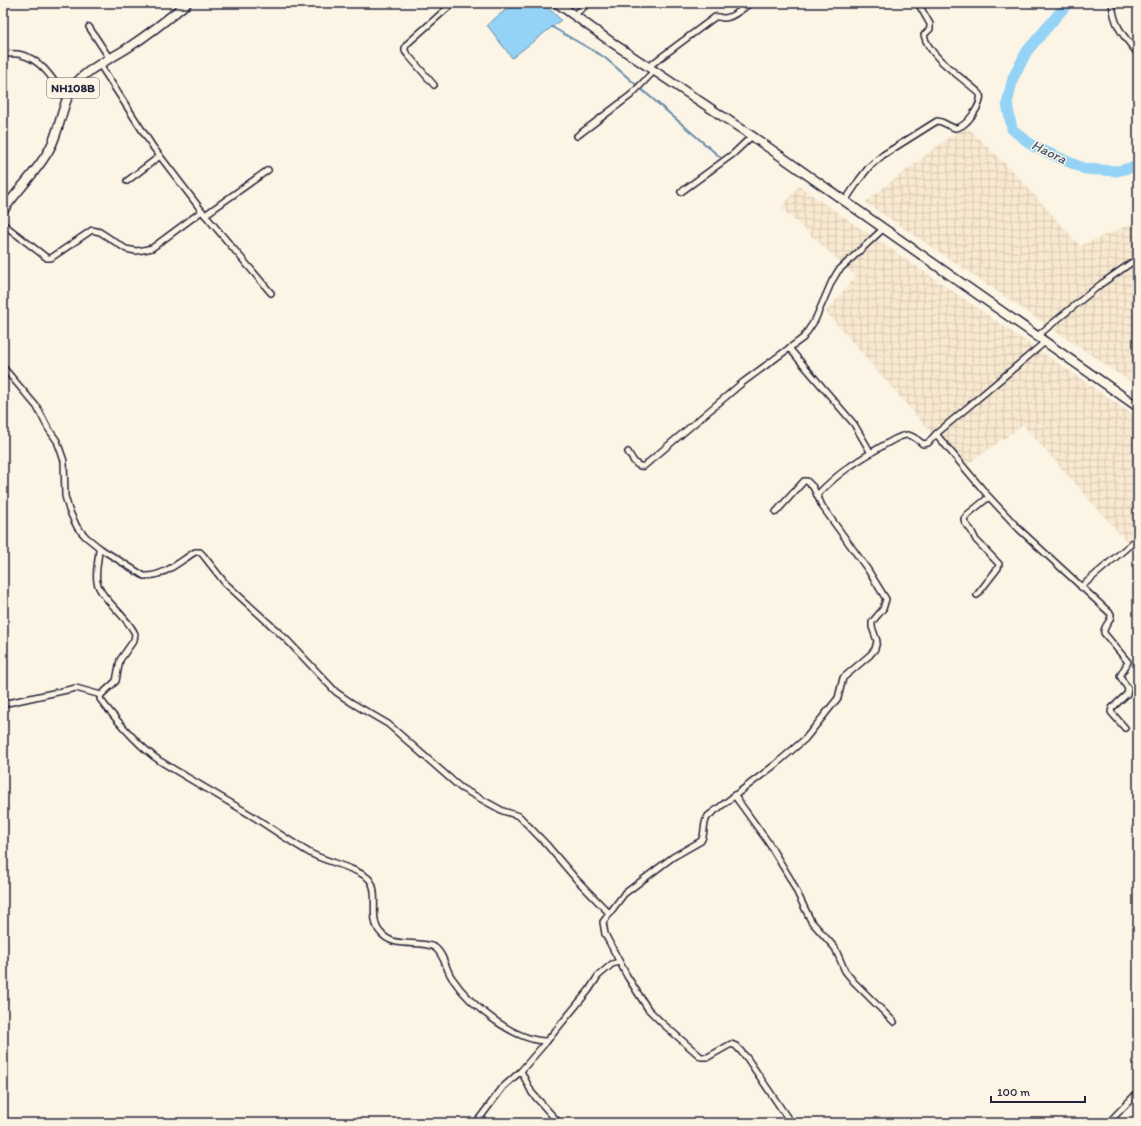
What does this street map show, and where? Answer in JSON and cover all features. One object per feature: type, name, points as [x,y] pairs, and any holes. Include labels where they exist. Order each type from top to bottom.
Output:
[{"type":"main road","name":"NH108B","points":[[3,211],[37,167],[50,147],[60,124],[67,99],[76,84],[90,71],[145,37],[186,3]]},
{"type":"main road","points":[[557,3],[651,69],[752,136],[1036,337],[1138,407]]},
{"type":"street","points":[[434,85],[404,51],[404,48],[406,44],[453,3]]},
{"type":"street","points":[[574,15],[589,3]]},
{"type":"street","points":[[577,136],[632,95],[651,69],[715,17],[718,16],[725,18],[751,3]]},
{"type":"street","points":[[845,202],[869,167],[883,155],[937,121],[941,121],[953,128],[957,127],[969,119],[981,101],[980,94],[944,64],[932,50],[924,35],[930,29],[930,24],[918,3]]},
{"type":"street","points":[[1112,3],[1114,19],[1118,27],[1138,54]]},
{"type":"street","points":[[89,27],[110,59]]},
{"type":"street","points":[[3,54],[22,55],[34,60],[45,70],[67,99]]},
{"type":"street","points":[[100,65],[160,156],[204,213],[271,293]]},
{"type":"street","points":[[681,192],[733,154],[752,136]]},
{"type":"street","points":[[127,181],[160,156]]},
{"type":"street","points":[[3,224],[47,258],[51,258],[92,230],[100,232],[126,249],[136,251],[152,248],[268,170]]},
{"type":"street","points":[[628,452],[637,465],[642,467],[644,466],[742,383],[803,338],[815,320],[838,271],[884,228]]},
{"type":"street","points":[[1036,337],[1101,284],[1138,258]]},
{"type":"street","points":[[817,495],[831,480],[848,466],[892,441],[906,435],[913,437],[923,444],[931,441],[936,434],[1045,342]]},
{"type":"street","points":[[789,348],[854,424],[871,453]]},
{"type":"street","points":[[3,367],[37,407],[57,441],[64,461],[65,496],[69,510],[77,527],[99,548],[144,576],[161,574],[194,552],[200,552],[225,583],[287,640],[336,692],[348,701],[388,724],[461,788],[503,811],[519,816],[547,845],[576,879],[609,912]]},
{"type":"street","points":[[936,434],[989,497],[1019,529],[1112,614],[1112,618],[1104,628],[1104,633],[1128,662],[1120,676],[1128,689],[1127,694],[1111,710],[1111,712],[1125,728]]},
{"type":"street","points":[[776,512],[804,481],[810,483],[822,506],[868,570],[886,599],[883,609],[872,622],[872,628],[877,645],[870,655],[843,678],[838,698],[805,739],[706,819],[703,838],[701,841],[673,856],[624,894],[603,922],[604,934],[619,962],[648,1009],[698,1056],[704,1058],[708,1057],[731,1044],[736,1046],[747,1058],[791,1123]]},
{"type":"street","points":[[977,595],[998,568],[999,564],[976,540],[964,519],[989,497]]},
{"type":"street","points":[[1081,587],[1138,538]]},
{"type":"street","points":[[99,548],[97,580],[99,588],[135,634],[134,640],[120,660],[117,678],[113,684],[99,697],[101,701],[150,754],[160,761],[312,854],[361,874],[369,879],[373,885],[375,923],[380,933],[388,939],[398,942],[427,945],[435,948],[439,951],[451,978],[460,989],[488,1016],[523,1036],[538,1041],[547,1041]]},
{"type":"street","points":[[3,704],[76,688],[101,695]]},
{"type":"street","points":[[734,795],[768,842],[791,880],[810,921],[835,948],[845,971],[894,1022]]},
{"type":"street","points":[[476,1123],[503,1087],[522,1071],[547,1041],[589,990],[598,976],[612,964],[619,962]]},
{"type":"street","points":[[522,1071],[532,1093],[559,1123]]},
{"type":"street","points":[[1110,1123],[1138,1092]]},
{"type":"shaded area","points":[[965,125],[1010,168],[1080,246],[1135,222],[1138,230],[1138,387],[865,202]]},
{"type":"shaded area","points":[[799,186],[1138,418],[1138,549],[1135,551],[1023,425],[962,468],[826,312],[856,276],[781,208]]},
{"type":"water","points":[[514,3],[540,4],[550,9],[561,20],[512,58],[487,25]]},
{"type":"waterway","name":"Haora","points":[[1068,3],[1027,51],[1013,78],[1007,104],[1012,129],[1033,146],[1085,169],[1117,171],[1138,166]]},
{"type":"waterway","points":[[552,27],[604,57],[720,157]]}]
